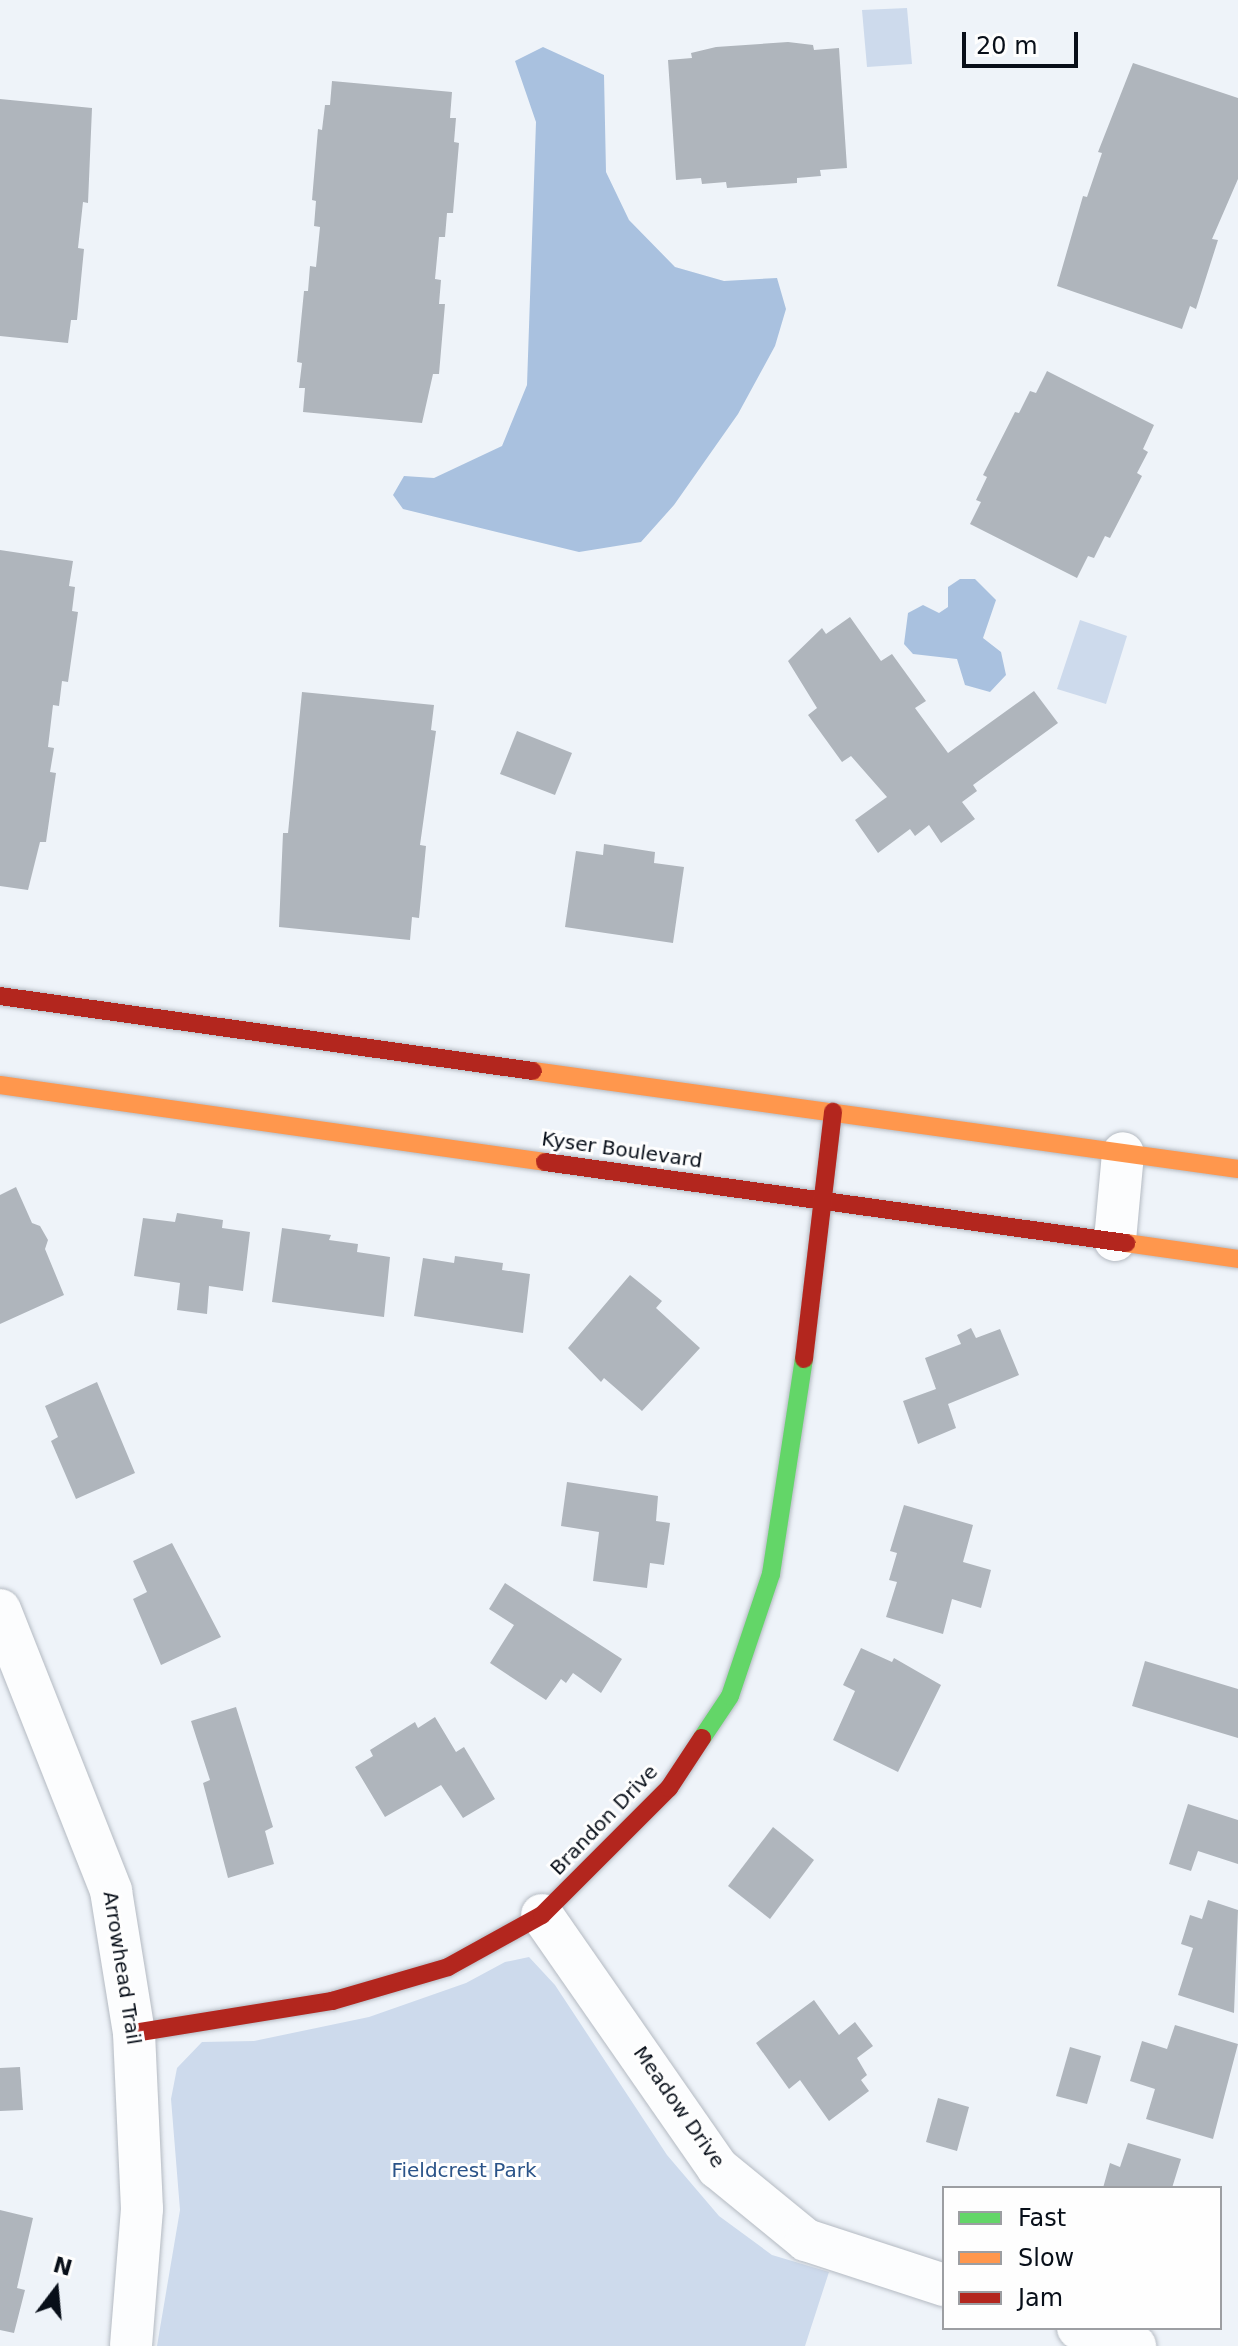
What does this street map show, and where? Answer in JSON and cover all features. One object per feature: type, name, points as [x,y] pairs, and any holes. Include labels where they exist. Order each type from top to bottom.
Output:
[{"type":"street","points":[[0,996],[1238,1169]]},
{"type":"street","name":"Kyser Boulevard","points":[[0,1085],[1238,1259]]},
{"type":"street","name":"Brandon Drive","points":[[134,2033],[332,2001],[448,1967],[542,1915],[669,1788],[730,1696],[771,1574],[794,1446],[833,1112]]},
{"type":"street","points":[[1115,1240],[1123,1153]]},
{"type":"street","name":"Arrowhead Trail","points":[[0,1610],[111,1891],[134,2033],[142,2209],[131,2346]]},
{"type":"street","name":"Meadow Drive","points":[[542,1915],[718,2168],[806,2240],[942,2284]]},
{"type":"street","points":[[1084,2330],[1135,2346]]},
{"type":"green space","points":[[907,8],[912,64],[867,67],[862,10]]},
{"type":"green space","points":[[1080,620],[1127,636],[1106,704],[1057,689]]},
{"type":"green space","name":"Fieldcrest Park","points":[[529,1957],[555,1985],[667,2155],[719,2216],[772,2255],[829,2272],[805,2346],[157,2346],[180,2210],[171,2099],[177,2068],[202,2042],[254,2041],[369,2017],[466,1983],[505,1962]]},
{"type":"water","points":[[543,47],[604,75],[606,172],[629,220],[675,267],[724,281],[777,278],[786,309],[775,346],[738,414],[674,505],[641,542],[579,552],[403,509],[393,495],[404,476],[434,478],[502,446],[527,385],[536,122],[515,61]]},
{"type":"water","points":[[960,579],[975,579],[996,600],[983,638],[1001,652],[1006,675],[990,692],[965,685],[957,659],[913,654],[904,644],[908,613],[923,605],[939,613],[948,607],[948,587]]},
{"type":"building","points":[[788,42],[813,45],[814,50],[839,48],[847,168],[820,170],[821,176],[797,178],[797,183],[727,188],[726,182],[702,184],[701,178],[676,180],[668,60],[692,58],[691,53],[716,47]]},
{"type":"building","points":[[1133,63],[1238,98],[1238,179],[1212,239],[1218,240],[1196,309],[1190,306],[1182,329],[1057,286],[1083,196],[1087,197],[1102,153],[1098,152]]},
{"type":"building","points":[[332,81],[452,92],[450,118],[456,118],[454,142],[459,143],[453,213],[447,213],[445,237],[439,237],[435,279],[441,280],[439,304],[445,304],[439,374],[433,374],[422,423],[303,412],[305,388],[299,388],[302,363],[297,362],[304,291],[308,291],[310,266],[316,267],[320,227],[314,226],[316,201],[312,200],[318,129],[322,130],[325,105],[330,105]]},
{"type":"building","points":[[0,99],[92,108],[88,203],[83,202],[78,248],[84,249],[77,320],[71,320],[68,343],[0,336]]},
{"type":"building","points":[[1047,371],[1154,425],[1143,449],[1148,452],[1137,473],[1142,476],[1110,538],[1105,536],[1094,558],[1088,556],[1077,578],[970,524],[981,502],[976,500],[987,477],[983,475],[1015,412],[1019,413],[1030,391],[1036,393]]},
{"type":"building","points":[[0,550],[73,561],[69,586],[75,587],[72,611],[78,612],[68,682],[62,681],[59,706],[53,705],[48,747],[54,748],[50,772],[56,773],[46,842],[40,842],[28,890],[0,886]]},
{"type":"building","points":[[850,617],[881,661],[892,654],[926,701],[915,708],[948,753],[1034,691],[1058,723],[973,785],[977,791],[962,802],[975,819],[941,843],[929,825],[915,836],[910,829],[878,853],[855,820],[887,797],[851,756],[842,762],[808,715],[817,708],[788,661],[822,628],[826,634]]},
{"type":"building","points":[[302,692],[434,705],[431,730],[436,731],[420,845],[426,846],[419,918],[412,917],[410,940],[279,927],[283,833],[288,833]]},
{"type":"building","points":[[517,731],[572,753],[555,795],[500,774]]},
{"type":"building","points":[[604,844],[655,852],[654,863],[684,867],[673,943],[565,927],[576,851],[603,855]]},
{"type":"building","points":[[16,1187],[32,1223],[40,1226],[48,1240],[45,1249],[64,1295],[0,1324],[0,1195]]},
{"type":"building","points":[[177,1213],[223,1220],[222,1228],[250,1232],[243,1291],[209,1286],[207,1314],[177,1310],[180,1283],[134,1276],[143,1218],[175,1222]]},
{"type":"building","points":[[282,1228],[331,1235],[329,1240],[358,1244],[357,1252],[390,1257],[384,1317],[272,1302]]},
{"type":"building","points":[[455,1256],[503,1263],[502,1270],[530,1274],[523,1333],[414,1316],[423,1258],[454,1263]]},
{"type":"building","points":[[630,1275],[662,1301],[656,1308],[700,1348],[642,1411],[604,1378],[601,1382],[568,1348]]},
{"type":"building","points":[[971,1328],[976,1338],[1000,1329],[1019,1375],[948,1404],[956,1428],[918,1444],[903,1401],[936,1389],[925,1358],[961,1344],[957,1335]]},
{"type":"building","points":[[97,1382],[135,1473],[76,1499],[51,1441],[58,1437],[45,1406]]},
{"type":"building","points":[[567,1482],[658,1496],[656,1521],[670,1523],[664,1565],[650,1563],[647,1588],[593,1581],[599,1532],[561,1526]]},
{"type":"building","points":[[904,1505],[973,1525],[963,1562],[991,1570],[981,1608],[952,1599],[943,1634],[886,1617],[897,1582],[889,1580],[897,1553],[890,1551]]},
{"type":"building","points":[[172,1543],[221,1637],[161,1665],[133,1599],[147,1592],[133,1561]]},
{"type":"building","points":[[505,1583],[622,1659],[601,1693],[573,1673],[566,1683],[561,1679],[546,1700],[490,1663],[514,1625],[489,1609]]},
{"type":"building","points":[[861,1648],[892,1662],[894,1658],[941,1685],[898,1772],[833,1740],[855,1691],[843,1685]]},
{"type":"building","points":[[1145,1661],[1238,1689],[1238,1738],[1132,1706]]},
{"type":"building","points":[[236,1707],[273,1827],[265,1831],[274,1864],[228,1878],[203,1783],[210,1780],[191,1721]]},
{"type":"building","points":[[435,1717],[456,1752],[464,1747],[495,1799],[463,1818],[441,1785],[385,1817],[355,1767],[373,1756],[370,1750],[415,1722],[418,1728]]},
{"type":"building","points":[[1188,1804],[1238,1820],[1238,1864],[1198,1851],[1191,1871],[1169,1864]]},
{"type":"building","points":[[773,1827],[814,1860],[770,1919],[728,1886]]},
{"type":"building","points":[[1208,1900],[1238,1910],[1234,2013],[1178,1995],[1193,1948],[1181,1944],[1190,1915],[1202,1919]]},
{"type":"building","points":[[814,2000],[839,2035],[855,2022],[873,2046],[857,2058],[867,2075],[861,2080],[869,2091],[829,2121],[800,2080],[789,2089],[756,2043]]},
{"type":"building","points":[[1175,2025],[1238,2044],[1213,2139],[1146,2119],[1155,2089],[1130,2081],[1142,2041],[1167,2049]]},
{"type":"building","points":[[1070,2047],[1101,2056],[1087,2104],[1056,2096]]},
{"type":"building","points":[[20,2067],[23,2110],[0,2111],[0,2068]]},
{"type":"building","points":[[938,2098],[969,2107],[957,2151],[926,2142]]},
{"type":"building","points":[[1128,2143],[1181,2159],[1173,2186],[1104,2186],[1110,2163],[1120,2167]]},
{"type":"building","points":[[0,2210],[33,2218],[17,2288],[25,2290],[14,2333],[0,2330]]},
{"type":"traffic: fast","points":[[702,1738],[730,1696],[771,1574],[804,1359]]},
{"type":"traffic: slow","points":[[533,1071],[1238,1169]]},
{"type":"traffic: slow","points":[[0,1085],[545,1162]]},
{"type":"traffic: slow","points":[[1126,1243],[1238,1259]]},
{"type":"traffic: jam","points":[[0,996],[533,1071]]},
{"type":"traffic: jam","points":[[804,1359],[833,1112]]},
{"type":"traffic: jam","points":[[545,1162],[1126,1243]]},
{"type":"traffic: jam","points":[[134,2033],[332,2001],[448,1967],[542,1915],[669,1788],[702,1738]]}]
